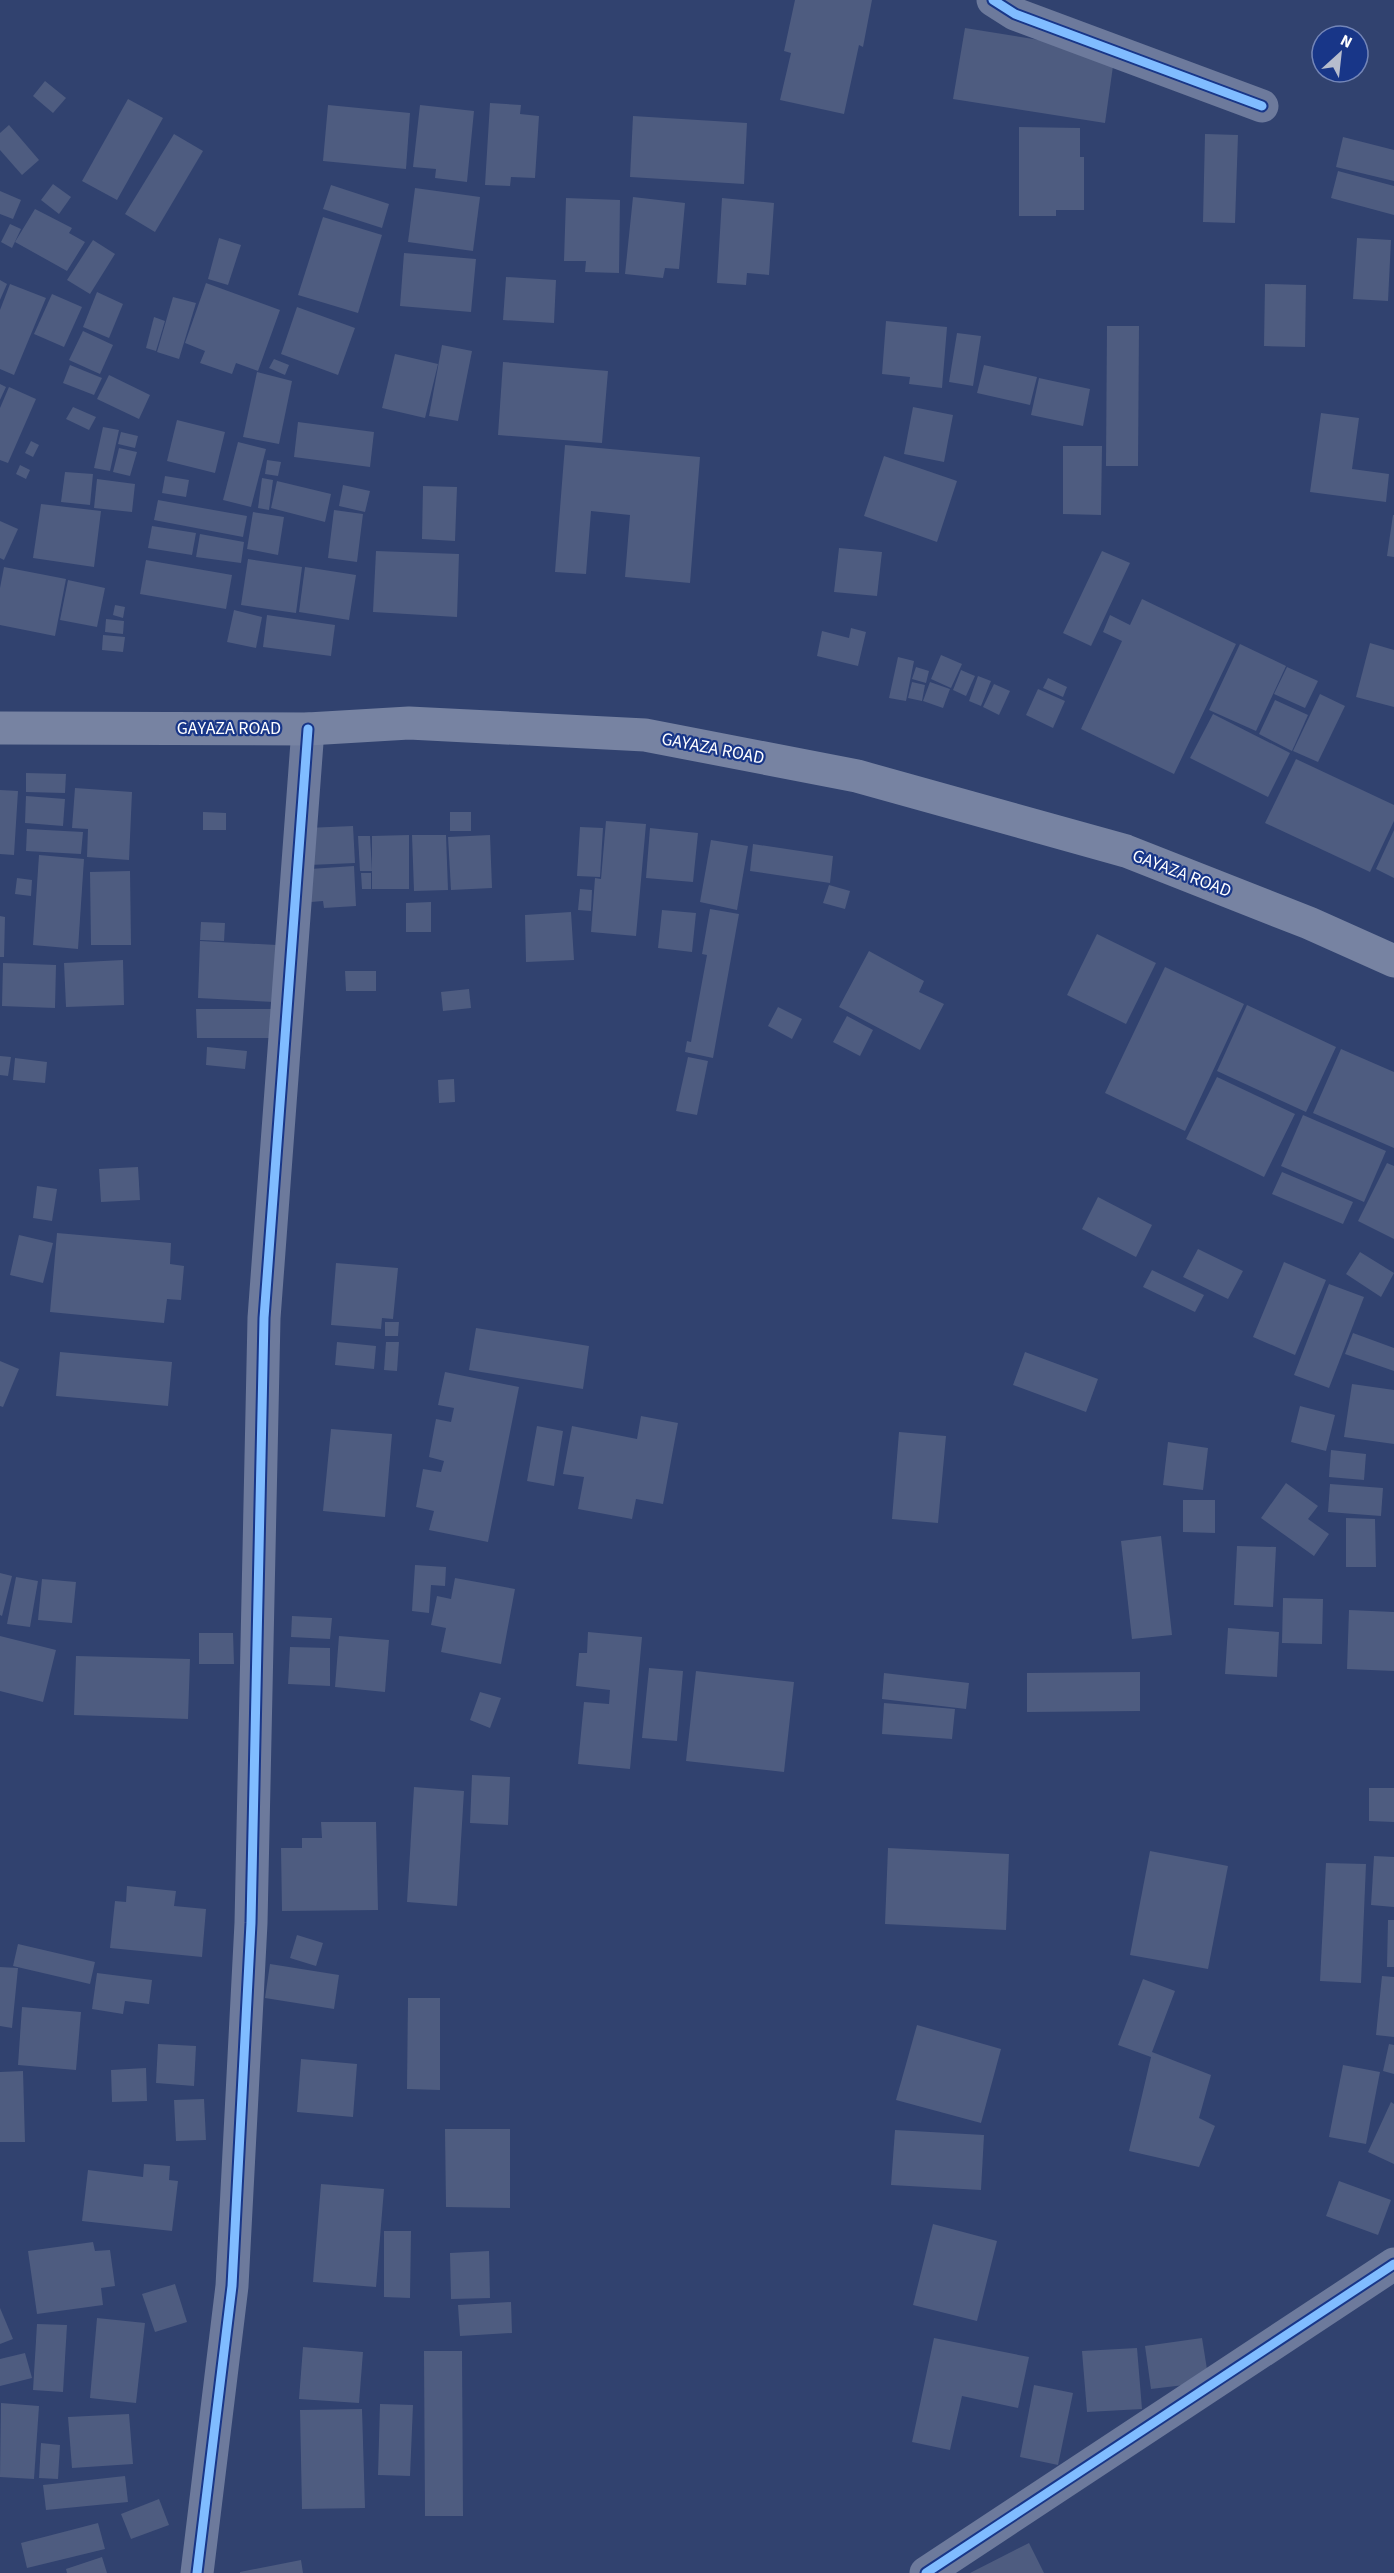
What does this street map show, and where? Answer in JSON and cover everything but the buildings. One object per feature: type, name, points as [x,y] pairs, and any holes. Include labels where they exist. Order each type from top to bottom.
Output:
[{"type":"main road","name":"GAYAZA ROAD","points":[[0,728],[308,729],[409,723],[645,735],[856,776],[1126,851],[1309,923],[1394,961]]},
{"type":"street","points":[[993,0],[1015,14],[1262,106]]},
{"type":"street","points":[[197,2573],[232,2286],[251,1923],[264,1318],[308,729]]},
{"type":"street","points":[[926,2573],[1394,2264]]},
{"type":"cycle path","points":[[993,0],[1015,14],[1262,106]]},
{"type":"cycle path","points":[[197,2573],[232,2286],[251,1923],[264,1318],[308,729]]},
{"type":"cycle path","points":[[926,2573],[1394,2264]]}]
